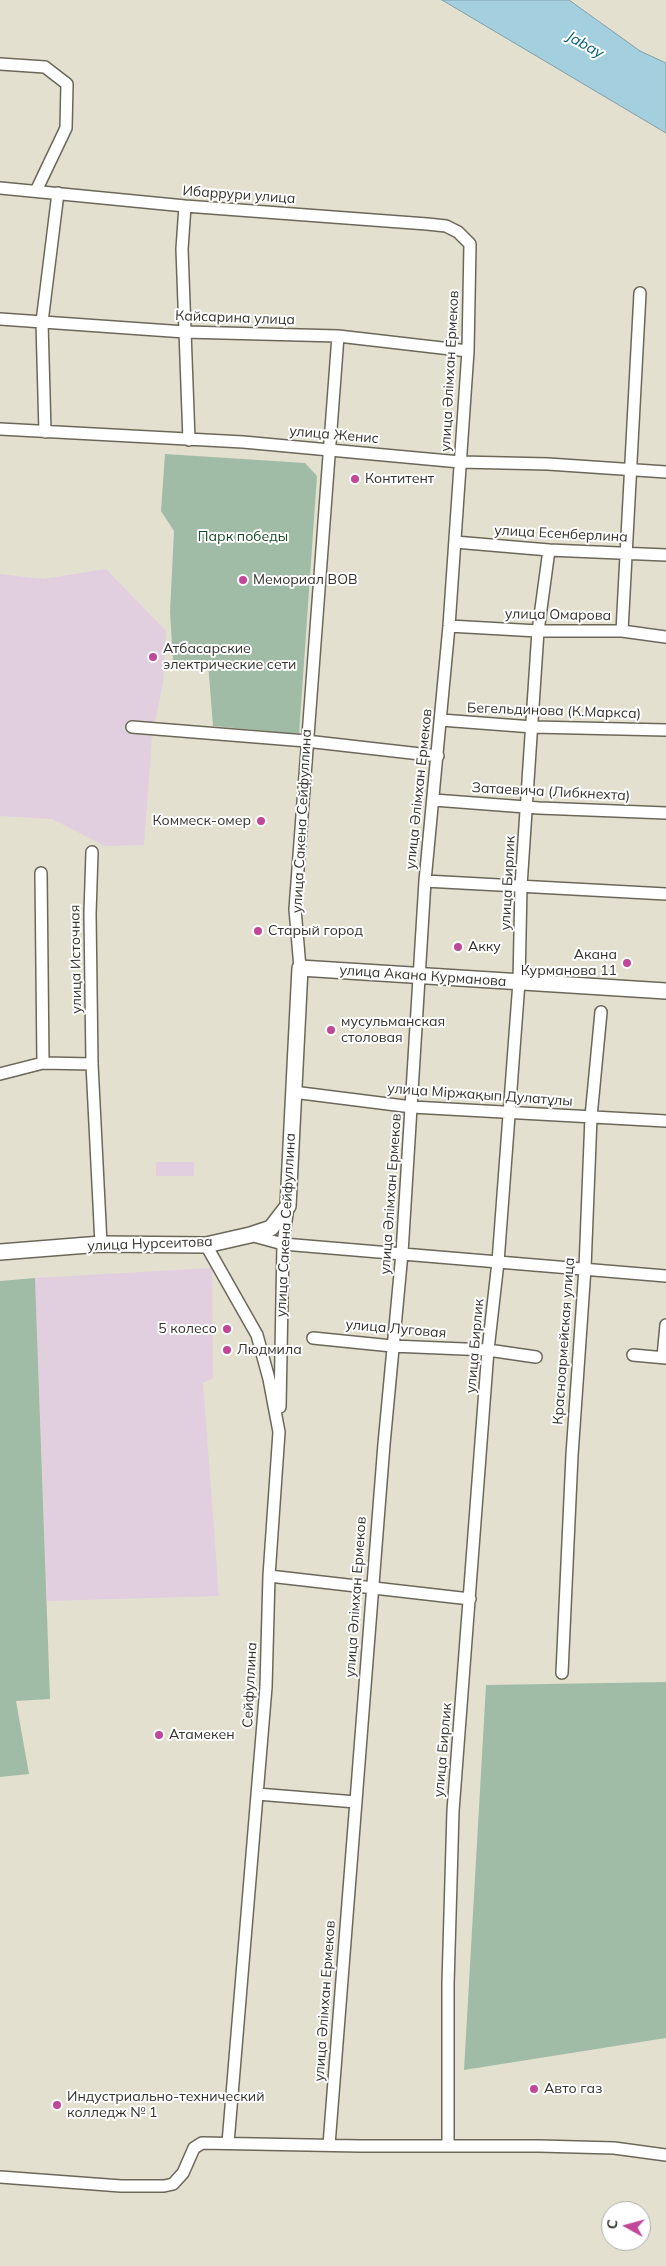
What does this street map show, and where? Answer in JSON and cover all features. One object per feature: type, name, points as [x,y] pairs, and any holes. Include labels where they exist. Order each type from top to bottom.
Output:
[{"type":"main road","name":"улица Акана Курманова","points":[[300,968],[666,991]]},
{"type":"main road","name":"улица Сакена Сейфуллина","points":[[288,1206],[300,968]]},
{"type":"main road","name":"улица Нурсеитова","points":[[0,1252],[101,1244],[206,1244],[250,1235],[271,1228],[288,1206]]},
{"type":"street","points":[[0,64],[45,67],[67,84],[66,128],[36,191]]},
{"type":"street","name":"Ибаррури улица","points":[[0,188],[186,206],[446,226],[458,232],[470,244]]},
{"type":"street","points":[[45,432],[42,322],[58,193]]},
{"type":"street","points":[[186,206],[182,249],[189,440]]},
{"type":"street","name":"улица Әлімхан Ермеков","points":[[329,2145],[372,1588],[392,1346],[402,1253],[425,881],[449,626],[468,352],[470,244]]},
{"type":"street","points":[[622,632],[640,293]]},
{"type":"street","name":"Кайсарина улица","points":[[0,319],[185,332],[338,336],[468,352]]},
{"type":"street","name":"улица Сакена Сейфуллина","points":[[300,968],[295,909],[306,741],[338,336]]},
{"type":"street","name":"улица Женис","points":[[0,429],[328,449],[460,462],[548,464],[666,472]]},
{"type":"street","name":"улица Есенберлина","points":[[455,542],[549,550],[666,556]]},
{"type":"street","name":"улица Бирлик","points":[[448,2145],[448,1984],[453,1811],[488,1350],[498,1262],[519,982],[521,886],[538,631],[549,550]]},
{"type":"street","name":"улица Омарова","points":[[449,626],[538,631],[622,632],[666,637]]},
{"type":"street","name":"Бегельдинова (К.Маркса)","points":[[441,720],[533,727],[666,730]]},
{"type":"street","points":[[132,727],[306,741],[438,756]]},
{"type":"street","name":"Затаевича (Либкнехта)","points":[[434,800],[527,808],[666,813]]},
{"type":"street","name":"улица Источная","points":[[92,852],[90,914],[92,1064],[101,1244]]},
{"type":"street","points":[[42,873],[43,1063]]},
{"type":"street","points":[[425,881],[666,894]]},
{"type":"street","name":"Красноармейская улица","points":[[562,1673],[572,1455],[585,1268],[591,1117],[601,1012]]},
{"type":"street","points":[[0,1074],[43,1063],[92,1064]]},
{"type":"street","name":"улица Міржақып Дулатұлы","points":[[293,1092],[412,1107],[666,1121]]},
{"type":"street","name":"улица Сакена Сейфуллина","points":[[279,1432],[283,1244],[288,1206]]},
{"type":"street","points":[[250,1235],[283,1244],[666,1276]]},
{"type":"street","name":"Сейфуллина","points":[[206,1244],[257,1335],[269,1379],[279,1432],[269,1576],[266,1687],[228,2143]]},
{"type":"street","points":[[633,1355],[665,1358],[666,1325]]},
{"type":"street","name":"улица Луговая","points":[[313,1338],[392,1346],[488,1350],[536,1358]]},
{"type":"street","points":[[269,1576],[470,1599]]},
{"type":"street","points":[[257,1794],[356,1802]]},
{"type":"street","points":[[0,2177],[121,2186],[164,2186],[173,2184],[183,2173],[194,2148],[202,2143],[614,2148],[666,2156]]},
{"type":"shaded area","points":[[106,569],[166,631],[163,684],[152,736],[144,845],[105,846],[52,819],[0,816],[0,574],[43,579]]},
{"type":"shaded area","points":[[156,1162],[194,1162],[194,1176],[156,1176]]},
{"type":"shaded area","points":[[212,1268],[213,1378],[203,1383],[219,1596],[47,1601],[35,1278]]},
{"type":"green space","name":"Парк победы","points":[[165,454],[305,463],[317,476],[299,734],[213,726],[208,663],[173,660],[170,612],[174,531],[161,511]]},
{"type":"green space","points":[[35,1278],[50,1699],[16,1701],[29,1774],[0,1777],[0,1281]]},
{"type":"green space","points":[[666,1682],[666,2038],[464,2070],[486,1685]]},
{"type":"water","name":"Jabay","points":[[442,0],[569,0],[640,51],[666,63],[666,133]]},
{"type":"place","name":"Контитент","points":[[355,479]]},
{"type":"place","name":"Мемориал ВОВ","points":[[243,580]]},
{"type":"place","name":"Атбасарские электрические сети","points":[[153,657]]},
{"type":"place","name":"Коммеск-омер","points":[[261,821]]},
{"type":"place","name":"Старый город","points":[[258,931]]},
{"type":"place","name":"Акку","points":[[458,947]]},
{"type":"place","name":"Акана Курманова 11","points":[[627,963]]},
{"type":"place","name":"мусульманская столовая","points":[[331,1030]]},
{"type":"place","name":"5 колесо","points":[[227,1329]]},
{"type":"place","name":"Людмила","points":[[227,1350]]},
{"type":"place","name":"Атамекен","points":[[159,1735]]},
{"type":"place","name":"Авто газ","points":[[534,2089]]},
{"type":"place","name":"Индустриально-технический колледж № 1","points":[[57,2105]]}]
